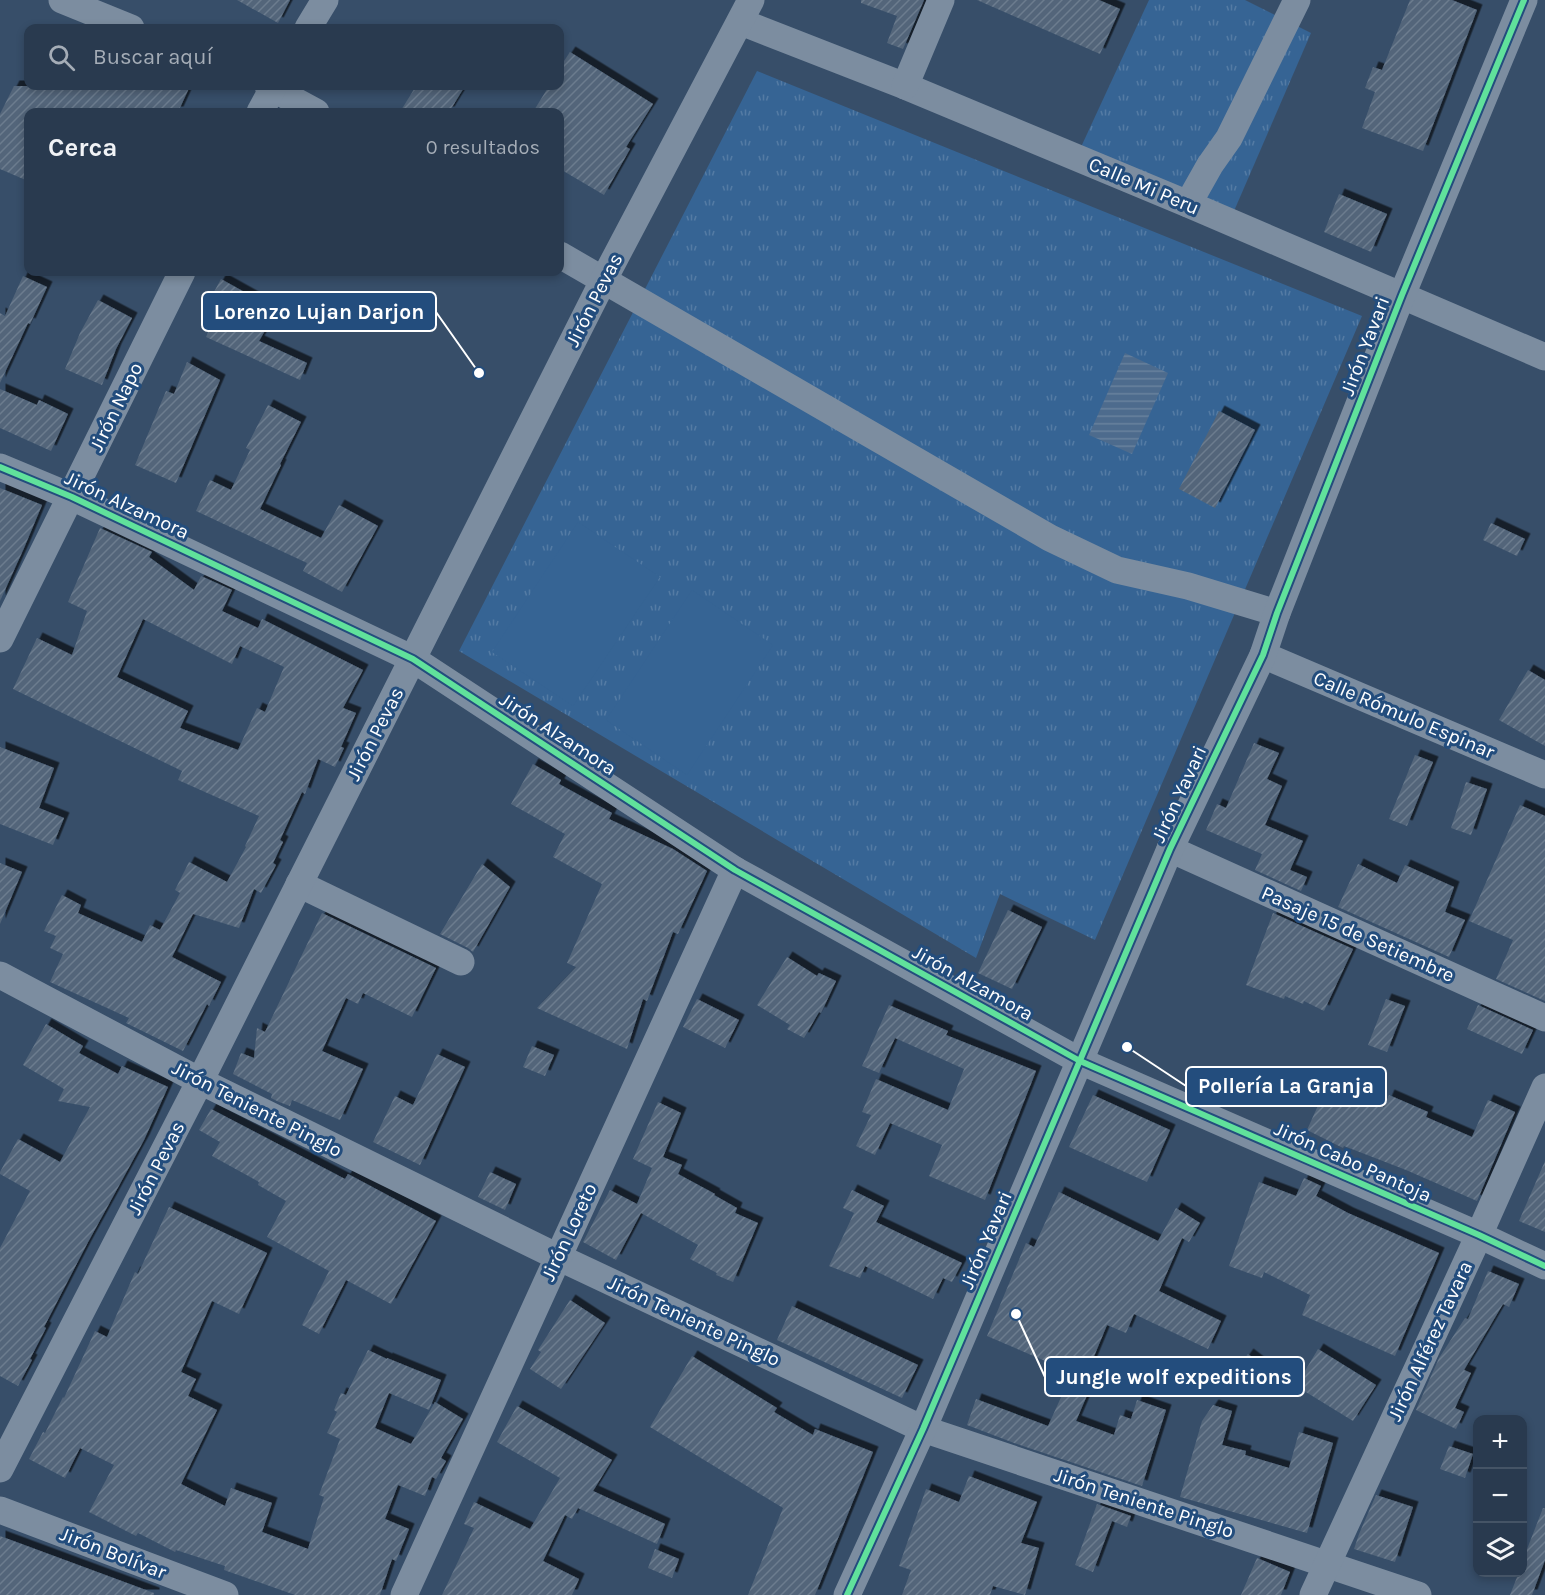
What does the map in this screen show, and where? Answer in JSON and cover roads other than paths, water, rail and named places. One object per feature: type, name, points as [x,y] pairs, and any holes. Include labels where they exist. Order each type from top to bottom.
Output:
[{"type":"street","points":[[62,0],[121,24]]},
{"type":"street","points":[[310,24],[325,0]]},
{"type":"street","points":[[905,86],[941,0]]},
{"type":"street","points":[[1188,204],[1209,165],[1229,138],[1297,0]]},
{"type":"street","name":"Jirón Yavari","points":[[847,1595],[922,1429],[1170,849],[1263,655],[1402,296],[1524,0]]},
{"type":"street","name":"Calle Mi Peru","points":[[746,11],[905,86],[1545,357]]},
{"type":"street","name":"Jirón Pevas","points":[[0,1468],[200,1081],[603,281],[746,11]]},
{"type":"street","points":[[262,108],[270,90]]},
{"type":"street","points":[[279,90],[309,108]]},
{"type":"street","points":[[564,257],[1050,538],[1117,570],[1188,586],[1277,614]]},
{"type":"street","name":"Jirón Napo","points":[[0,639],[180,276]]},
{"type":"street","name":"Jirón Alzamora","points":[[0,467],[72,497],[413,659],[735,870],[1080,1061]]},
{"type":"street","name":"Calle Rómulo Espinar","points":[[1263,655],[1545,775]]},
{"type":"street","name":"Pasaje 15 de Setiembre","points":[[1170,849],[1545,1018]]},
{"type":"street","name":"Jirón Loreto","points":[[404,1595],[735,870]]},
{"type":"street","points":[[299,884],[461,962]]},
{"type":"street","name":"Jirón Teniente Pinglo","points":[[0,975],[200,1081],[558,1257],[922,1429],[1418,1595]]},
{"type":"street","name":"Jirón Cabo Pantoja","points":[[1080,1061],[1545,1266]]},
{"type":"street","name":"Jirón Alférez Tavara","points":[[1312,1595],[1545,1087]]},
{"type":"street","name":"Jirón Bolívar","points":[[0,1510],[225,1595]]},
{"type":"place","name":"Lorenzo Lujan Darjon","points":[[479,373]]},
{"type":"place","name":"Pollería La Granja","points":[[1127,1047]]},
{"type":"place","name":"Jungle wolf expeditions","points":[[1016,1314]]}]
